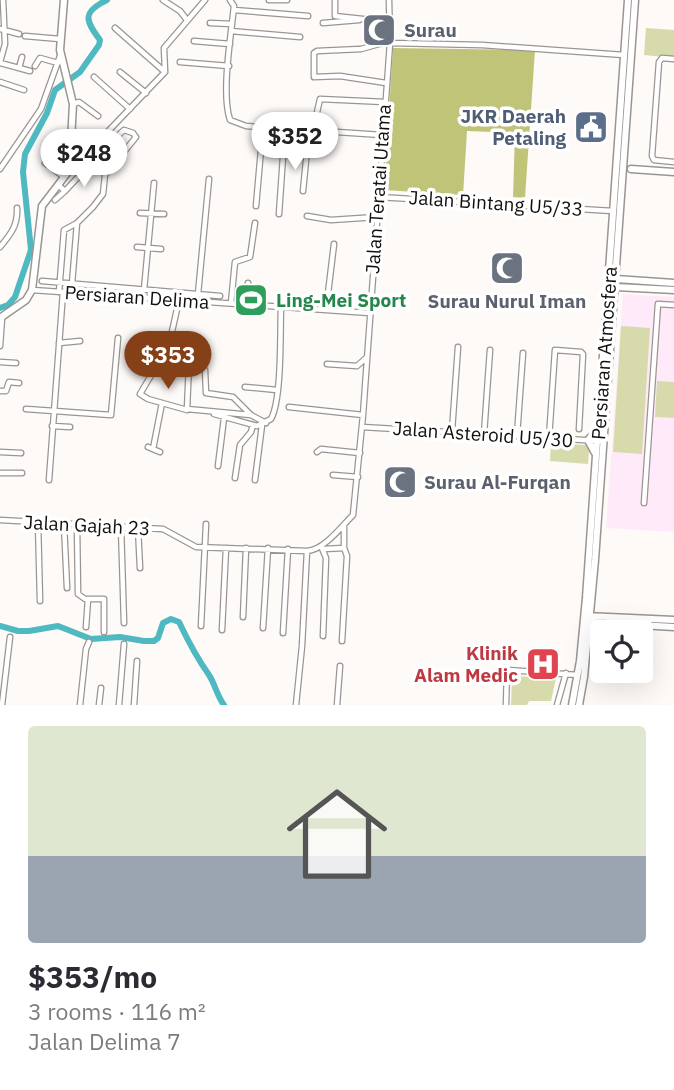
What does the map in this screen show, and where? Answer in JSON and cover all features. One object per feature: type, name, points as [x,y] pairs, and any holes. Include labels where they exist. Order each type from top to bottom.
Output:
[{"type":"street","points":[[3,0],[5,44],[0,63],[30,71]]},
{"type":"street","points":[[0,169],[41,109],[59,56],[64,0]]},
{"type":"street","points":[[163,0],[180,11],[187,20]]},
{"type":"street","points":[[0,346],[1,317],[26,300],[32,290],[43,204],[66,174],[106,136],[165,72],[164,48],[205,0]]},
{"type":"street","points":[[230,0],[234,4],[234,10],[230,44],[229,118],[236,123],[263,127],[382,135]]},
{"type":"street","points":[[269,0],[287,0]]},
{"type":"street","points":[[335,0],[335,16],[390,22]]},
{"type":"street","name":"Jalan Teratai Utama","points":[[356,504],[390,42],[389,0]]},
{"type":"street","name":"Persiaran Atmosfera","points":[[572,705],[592,597],[601,441],[623,178],[628,0]]},
{"type":"street","name":"Persiaran Atmosfera","points":[[579,705],[587,642],[596,458],[601,441],[599,428],[613,211],[635,0]]},
{"type":"street","points":[[234,10],[308,16]]},
{"type":"street","points":[[323,23],[355,22],[360,19]]},
{"type":"street","points":[[210,23],[232,24]]},
{"type":"street","points":[[115,28],[165,72]]},
{"type":"street","points":[[3,30],[60,39]]},
{"type":"street","points":[[231,31],[300,37]]},
{"type":"street","points":[[194,41],[230,44]]},
{"type":"street","points":[[386,83],[340,76],[314,78],[314,52],[361,49],[390,42],[625,55]]},
{"type":"street","points":[[35,65],[40,58],[59,56]]},
{"type":"street","points":[[59,56],[73,104],[72,144],[66,174]]},
{"type":"street","points":[[19,68],[22,57]]},
{"type":"street","points":[[674,59],[662,58],[659,62],[652,156],[654,160],[674,162]]},
{"type":"street","points":[[180,62],[229,66]]},
{"type":"street","points":[[120,72],[146,93]]},
{"type":"street","points":[[94,77],[131,110]]},
{"type":"street","points":[[0,82],[24,90]]},
{"type":"street","points":[[303,191],[311,130],[320,99],[385,102]]},
{"type":"street","points":[[73,104],[79,102],[98,116]]},
{"type":"street","points":[[256,206],[263,127]]},
{"type":"street","points":[[279,214],[285,128]]},
{"type":"street","points":[[49,480],[64,230],[77,223],[103,194],[106,175],[136,137],[133,133],[123,130],[55,201]]},
{"type":"street","points":[[106,136],[112,141]]},
{"type":"street","points":[[51,142],[72,144]]},
{"type":"street","points":[[624,160],[631,169]]},
{"type":"street","points":[[45,163],[66,174]]},
{"type":"street","points":[[623,178],[631,169],[674,172]]},
{"type":"street","points":[[198,294],[209,179]]},
{"type":"street","points":[[144,290],[154,183]]},
{"type":"street","points":[[57,184],[65,191]]},
{"type":"street","name":"Jalan Bintang U5/33","points":[[378,197],[613,211]]},
{"type":"street","points":[[0,247],[18,220],[17,208]]},
{"type":"street","points":[[613,211],[618,218],[619,243]]},
{"type":"street","points":[[140,213],[164,214]]},
{"type":"street","points":[[307,216],[331,220],[377,217]]},
{"type":"street","points":[[72,284],[77,223]]},
{"type":"street","points":[[231,303],[235,262],[250,257],[256,223]]},
{"type":"street","points":[[326,310],[334,244]]},
{"type":"street","points":[[137,247],[161,249]]},
{"type":"street","points":[[606,319],[615,283],[612,251]]},
{"type":"street","points":[[42,281],[220,296]]},
{"type":"street","points":[[244,304],[248,283]]},
{"type":"street","points":[[615,283],[674,283]]},
{"type":"street","points":[[615,283],[674,290]]},
{"type":"street","name":"Persiaran Delima","points":[[32,290],[370,313]]},
{"type":"street","points":[[179,300],[169,345],[140,394],[148,399],[187,410],[251,415]]},
{"type":"street","points":[[644,503],[658,304],[674,305]]},
{"type":"street","points":[[209,412],[253,425],[264,424],[274,415],[281,307]]},
{"type":"street","points":[[26,409],[111,415],[118,338]]},
{"type":"street","points":[[59,342],[80,341]]},
{"type":"street","points":[[452,431],[458,347]]},
{"type":"street","points":[[484,433],[490,350]]},
{"type":"street","points":[[549,438],[555,350],[583,354],[579,429]]},
{"type":"street","points":[[516,436],[523,353]]},
{"type":"street","points":[[327,364],[353,367],[367,358]]},
{"type":"street","points":[[0,362],[16,363]]},
{"type":"street","points":[[187,410],[190,363],[205,370],[206,393],[233,397],[264,424]]},
{"type":"street","points":[[0,391],[6,391],[9,382],[19,383]]},
{"type":"street","points":[[245,387],[277,390]]},
{"type":"street","points":[[160,452],[151,448],[162,403]]},
{"type":"street","points":[[289,407],[363,415]]},
{"type":"street","points":[[218,466],[224,418]]},
{"type":"street","points":[[254,480],[264,424]]},
{"type":"street","points":[[235,478],[240,442],[251,432],[253,425]]},
{"type":"street","points":[[52,426],[70,427]]},
{"type":"street","name":"Jalan Asteroid U5/30","points":[[362,427],[601,441]]},
{"type":"street","points":[[596,458],[588,440],[599,428]]},
{"type":"street","points":[[317,452],[326,449],[360,453]]},
{"type":"street","points":[[0,452],[21,453]]},
{"type":"street","points":[[0,473],[22,473]]},
{"type":"street","points":[[333,475],[358,477]]},
{"type":"street","name":"Jalan Gajah 23","points":[[0,520],[169,531],[192,546],[205,548],[307,551],[322,547],[354,513],[356,504]]},
{"type":"street","points":[[38,522],[40,601]]},
{"type":"street","points":[[64,524],[67,588]]},
{"type":"street","points":[[201,626],[206,524]]},
{"type":"street","points":[[342,641],[347,556],[344,548],[344,524]]},
{"type":"street","points":[[77,525],[77,591],[79,597],[105,600],[104,632]]},
{"type":"street","points":[[121,527],[124,623]]},
{"type":"street","points":[[138,527],[140,568]]},
{"type":"street","points":[[323,636],[326,558],[322,547],[344,548]]},
{"type":"street","points":[[222,630],[226,548]]},
{"type":"street","points":[[243,617],[246,548]]},
{"type":"street","points":[[263,628],[268,548]]},
{"type":"street","points":[[283,633],[288,550]]},
{"type":"street","points":[[296,705],[307,551]]},
{"type":"street","points":[[592,597],[597,611],[612,620]]},
{"type":"street","points":[[86,627],[88,599]]},
{"type":"street","points":[[587,619],[612,620]]},
{"type":"street","points":[[653,620],[674,620]]},
{"type":"street","points":[[653,625],[674,627]]},
{"type":"street","points":[[2,705],[10,637]]},
{"type":"street","points":[[80,705],[89,642]]},
{"type":"street","points":[[119,705],[124,644]]},
{"type":"street","points":[[134,705],[137,662]]},
{"type":"street","points":[[337,705],[340,666]]},
{"type":"street","points":[[506,705],[507,670],[579,675]]},
{"type":"street","points":[[557,705],[566,673]]},
{"type":"street","points":[[99,705],[101,688]]},
{"type":"shaded area","points":[[623,294],[674,297],[674,532],[606,528]]},
{"type":"green space","points":[[646,28],[674,30],[674,58],[644,55]]},
{"type":"green space","points":[[393,48],[535,50],[525,198],[513,197],[515,133],[467,131],[463,195],[384,190]]},
{"type":"green space","points":[[621,326],[650,328],[642,454],[613,452]]},
{"type":"green space","points":[[657,381],[674,382],[674,418],[655,417]]},
{"type":"green space","points":[[551,443],[586,445],[589,451],[588,464],[550,461]]},
{"type":"green space","points":[[512,676],[556,678],[551,701],[529,701],[527,705],[511,705]]},
{"type":"waterway","points":[[0,308],[8,305],[15,297],[31,250],[23,172],[25,154],[47,113],[55,90],[80,72],[99,45],[100,40],[91,27],[89,17],[93,8],[107,0]]},
{"type":"waterway","points":[[0,626],[18,631],[58,626],[91,639],[120,637],[154,641],[158,638],[163,623],[171,619],[179,622],[224,705]]},
{"type":"place","name":"Surau","points":[[379,30]]},
{"type":"place","name":"JKR Daerah Petaling","points":[[591,127]]},
{"type":"place","name":"Surau Nurul Iman","points":[[507,268]]},
{"type":"place","name":"Ling-Mei Sport","points":[[251,300]]},
{"type":"place","name":"Surau Al-Furqan","points":[[400,482]]},
{"type":"place","name":"Klinik Alam Medic","points":[[543,664]]}]
